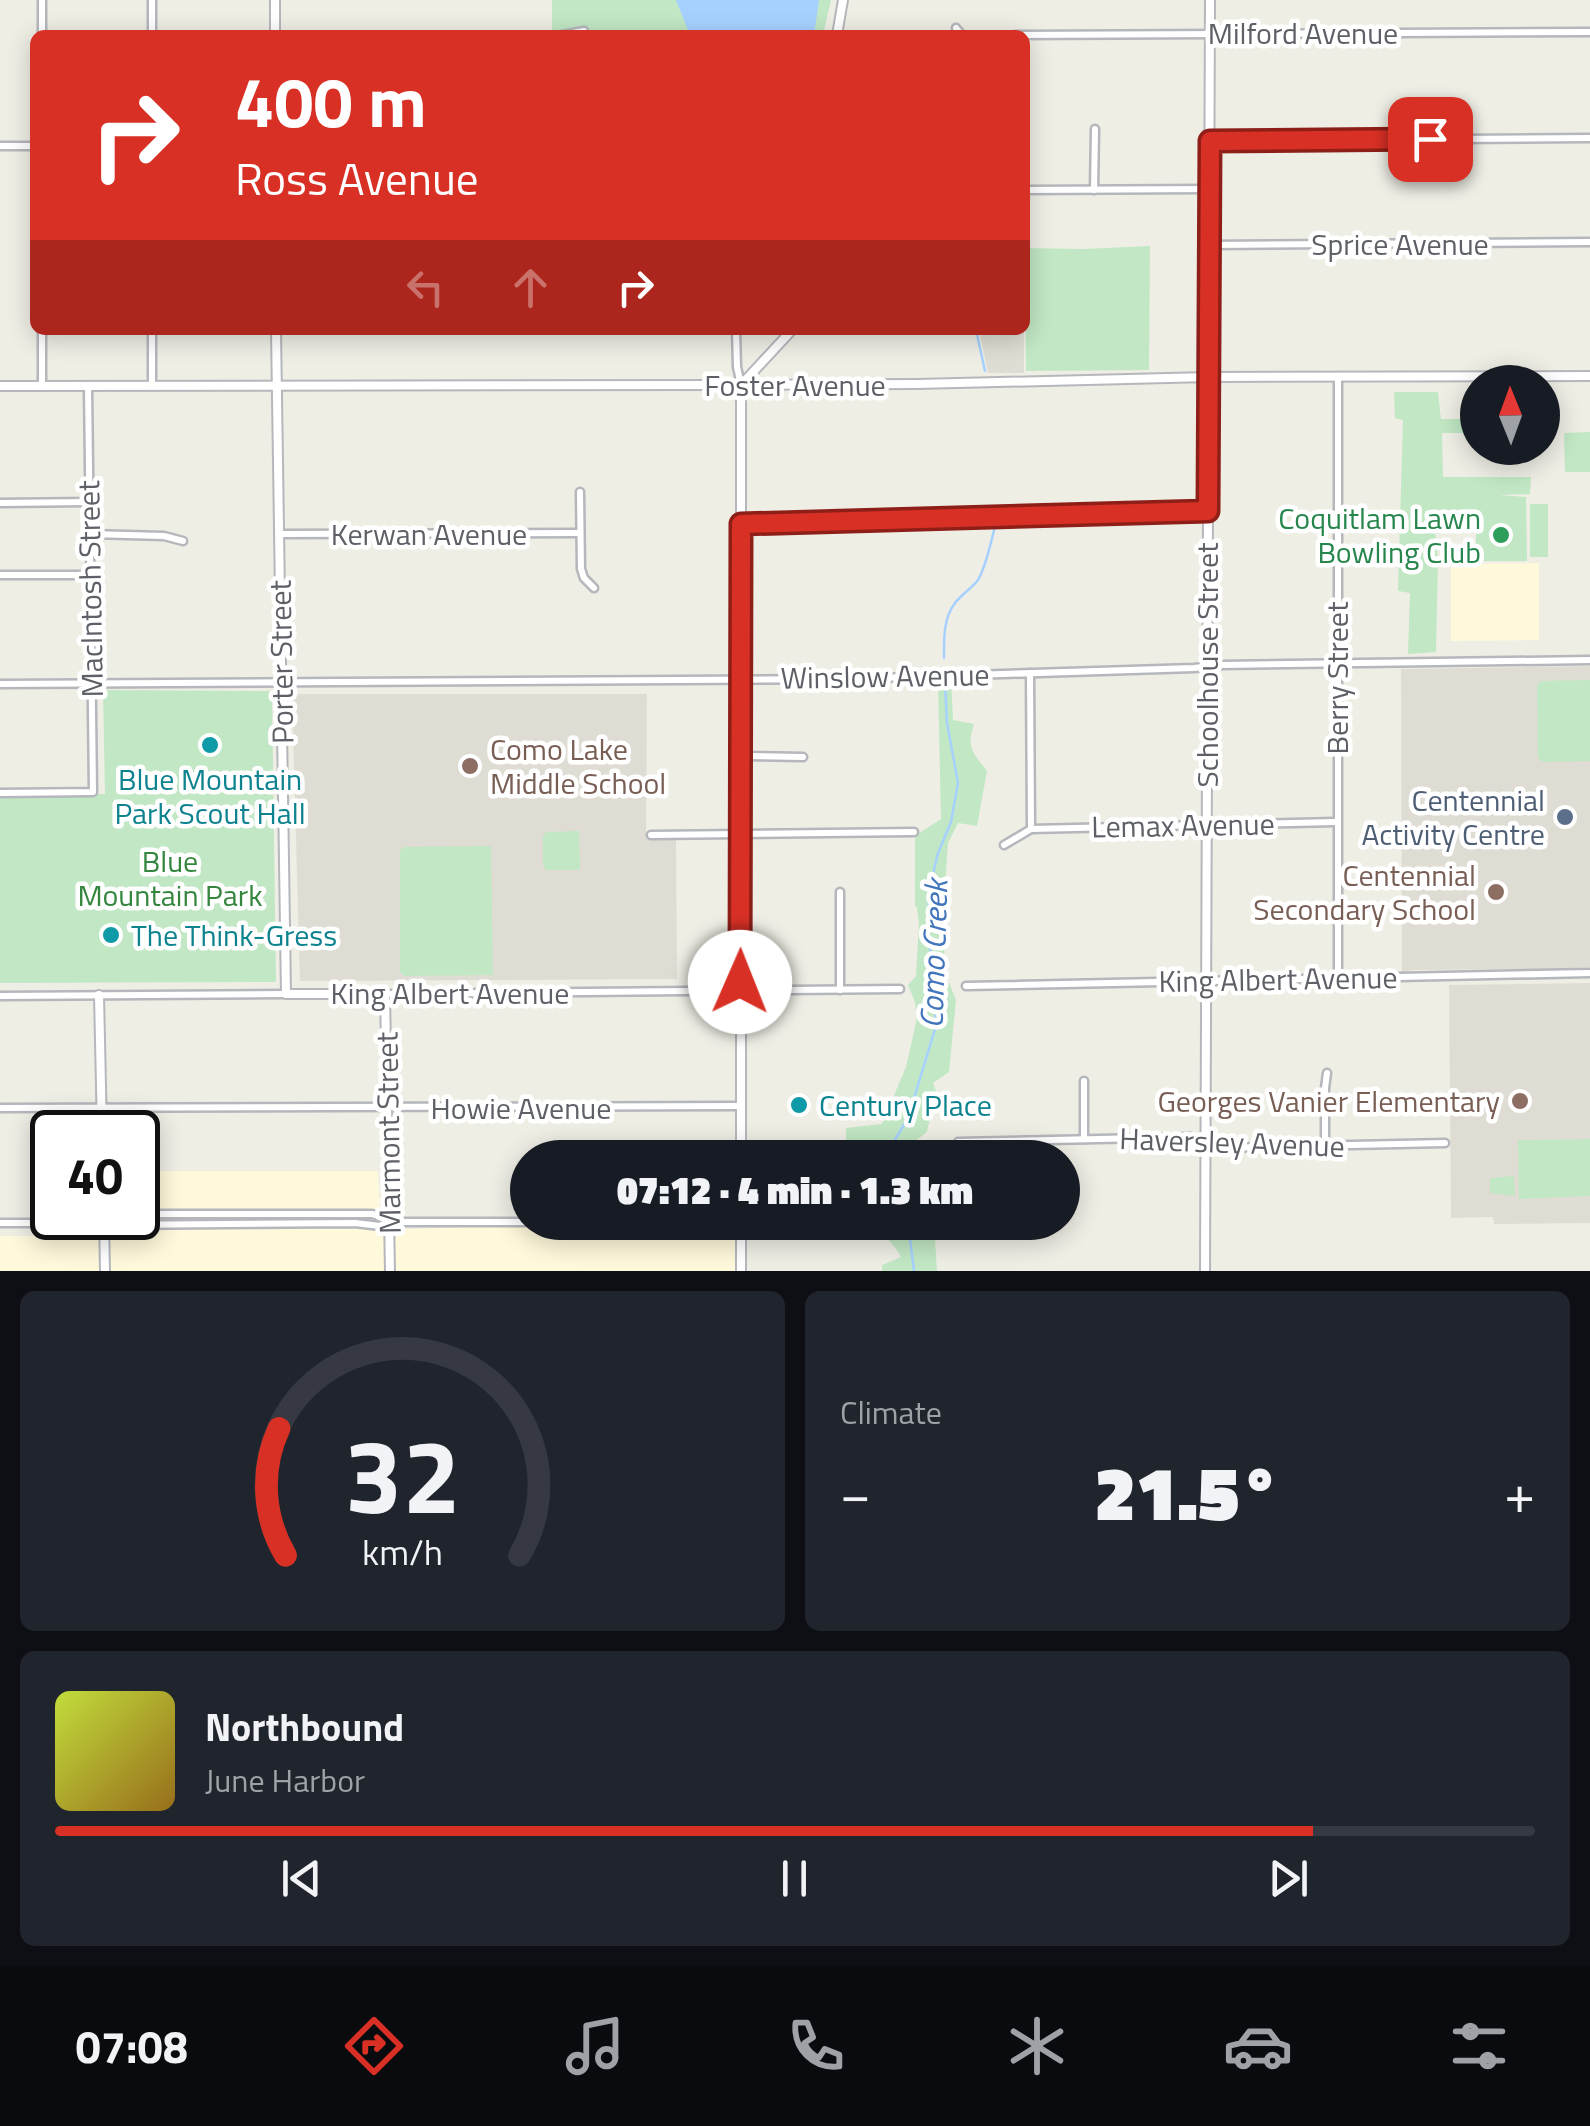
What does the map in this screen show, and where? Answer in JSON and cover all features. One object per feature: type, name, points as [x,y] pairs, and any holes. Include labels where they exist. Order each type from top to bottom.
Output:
[{"type":"street","points":[[42,0],[42,30]]},
{"type":"street","points":[[152,0],[152,30]]},
{"type":"street","points":[[275,0],[275,30]]},
{"type":"street","points":[[838,30],[843,0]]},
{"type":"street","name":"Schoolhouse Street","points":[[1205,1271],[1210,0]]},
{"type":"street","name":"Milford Avenue","points":[[1030,35],[1590,32]]},
{"type":"street","points":[[1094,129],[1094,190]]},
{"type":"street","points":[[1210,141],[1590,138]]},
{"type":"street","points":[[0,146],[30,146]]},
{"type":"street","points":[[1030,190],[1210,189]]},
{"type":"street","name":"Sprice Avenue","points":[[1210,245],[1590,242]]},
{"type":"street","points":[[42,335],[42,386]]},
{"type":"street","points":[[152,335],[152,386]]},
{"type":"street","name":"Porter Street","points":[[276,335],[286,994]]},
{"type":"street","points":[[736,335],[741,385],[741,1140]]},
{"type":"street","points":[[741,385],[787,335]]},
{"type":"street","name":"Foster Avenue","points":[[0,386],[917,384],[1208,377],[1590,376]]},
{"type":"street","name":"Berry Street","points":[[1338,379],[1338,978]]},
{"type":"street","name":"MacIntosh Street","points":[[0,794],[93,792],[88,386]]},
{"type":"street","points":[[580,492],[581,569],[594,588]]},
{"type":"street","points":[[0,503],[88,502]]},
{"type":"street","points":[[741,524],[1208,511]]},
{"type":"street","points":[[90,534],[183,540]]},
{"type":"street","name":"Kerwan Avenue","points":[[279,534],[580,534]]},
{"type":"street","points":[[0,575],[90,575]]},
{"type":"street","name":"Winslow Avenue","points":[[0,684],[846,679],[1222,665],[1590,660]]},
{"type":"street","points":[[1004,845],[1030,829],[1030,673]]},
{"type":"street","points":[[741,756],[802,756]]},
{"type":"street","name":"Lemax Avenue","points":[[1030,829],[1336,822]]},
{"type":"street","points":[[651,835],[914,832]]},
{"type":"street","points":[[840,892],[840,990]]},
{"type":"street","name":"King Albert Avenue","points":[[966,986],[1590,973]]},
{"type":"street","name":"King Albert Avenue","points":[[0,996],[900,989]]},
{"type":"street","name":"Marmont Street","points":[[385,994],[390,1271]]},
{"type":"street","points":[[99,995],[102,1108]]},
{"type":"street","points":[[1325,1146],[1327,1073]]},
{"type":"street","points":[[1084,1081],[1084,1139]]},
{"type":"street","name":"Howie Avenue","points":[[0,1108],[741,1106]]},
{"type":"street","name":"Haversley Avenue","points":[[1042,1140],[1192,1137],[1218,1148],[1445,1143]]},
{"type":"street","points":[[160,1214],[379,1214],[389,1220]]},
{"type":"street","points":[[160,1225],[376,1226],[389,1220],[510,1222]]},
{"type":"street","points":[[0,1223],[30,1223]]},
{"type":"street","points":[[105,1271],[106,1240]]},
{"type":"street","points":[[741,1240],[742,1271]]},
{"type":"shaded area","points":[[980,335],[1024,335],[1024,373],[988,373]]},
{"type":"shaded area","points":[[1539,563],[1539,640],[1451,641],[1451,564]]},
{"type":"shaded area","name":"Centennial Secondary School","points":[[1590,666],[1590,967],[1402,973],[1401,669]]},
{"type":"shaded area","name":"Como Lake Middle School","points":[[292,694],[647,694],[646,838],[676,838],[677,979],[300,981]]},
{"type":"shaded area","name":"Georges Vanier Elementary","points":[[1590,983],[1590,1223],[1494,1224],[1493,1217],[1451,1218],[1449,985]]},
{"type":"shaded area","points":[[160,1171],[378,1171],[381,1230],[510,1226],[510,1240],[739,1240],[740,1271],[0,1271],[0,1236],[30,1236],[30,1240],[160,1240]]},
{"type":"green space","points":[[552,0],[831,0],[824,30],[552,30]]},
{"type":"green space","points":[[1150,246],[1149,370],[1026,371],[1030,248]]},
{"type":"green space","points":[[1394,392],[1438,392],[1441,419],[1460,419],[1460,433],[1442,433],[1443,477],[1531,477],[1530,494],[1498,495],[1526,497],[1527,561],[1476,561],[1476,509],[1433,511],[1438,559],[1436,652],[1408,654],[1410,593],[1398,591],[1403,420],[1395,418]]},
{"type":"green space","points":[[1590,432],[1590,472],[1565,472],[1564,433]]},
{"type":"green space","points":[[1530,504],[1548,504],[1548,557],[1530,557]]},
{"type":"green space","points":[[1590,680],[1590,761],[1542,762],[1538,757],[1537,685],[1541,681]]},
{"type":"green space","points":[[938,681],[951,682],[953,720],[974,724],[972,749],[987,771],[977,826],[958,823],[948,843],[944,970],[956,1000],[949,1072],[933,1083],[936,1091],[927,1132],[917,1140],[846,1140],[846,1128],[882,1124],[906,1067],[917,1018],[908,985],[916,976],[919,925],[915,906],[915,836],[941,819]]},
{"type":"green space","name":"Blue Mountain Park","points":[[103,690],[272,691],[276,982],[0,983],[0,796],[105,794]]},
{"type":"green space","points":[[579,831],[580,870],[546,870],[543,835]]},
{"type":"green space","points":[[491,846],[493,975],[404,976],[400,972],[400,850]]},
{"type":"green space","points":[[1590,1139],[1590,1196],[1519,1199],[1518,1140]]},
{"type":"green space","points":[[1514,1176],[1515,1196],[1490,1193],[1490,1178]]},
{"type":"green space","points":[[889,1240],[935,1240],[937,1271],[882,1271],[882,1265],[901,1257]]},
{"type":"water","points":[[676,0],[819,0],[815,30],[688,30]]},
{"type":"waterway","name":"Como Creek","points":[[977,335],[985,371]]},
{"type":"waterway","name":"Como Creek","points":[[944,658],[948,616],[978,580],[995,526]]},
{"type":"waterway","name":"Como Creek","points":[[895,1140],[908,1118],[935,1029],[937,992],[928,936],[929,890],[951,822],[958,783],[947,723],[945,684]]},
{"type":"waterway","points":[[191,786],[193,774]]},
{"type":"waterway","name":"Como Creek","points":[[910,1240],[914,1271]]},
{"type":"place","name":"Coquitlam Lawn Bowling Club","points":[[1501,535]]},
{"type":"place","name":"Blue Mountain Park Scout Hall","points":[[210,745]]},
{"type":"place","name":"Como Lake Middle School","points":[[470,766]]},
{"type":"place","name":"Centennial Activity Centre","points":[[1565,817]]},
{"type":"place","name":"Centennial Secondary School","points":[[1496,892]]},
{"type":"place","name":"The Think-Gress","points":[[111,935]]},
{"type":"place","name":"Georges Vanier Elementary","points":[[1520,1101]]},
{"type":"place","name":"Century Place","points":[[799,1105]]},
{"type":"route","points":[[740,982],[741,524],[1208,511],[1210,141],[1430,139]]}]
